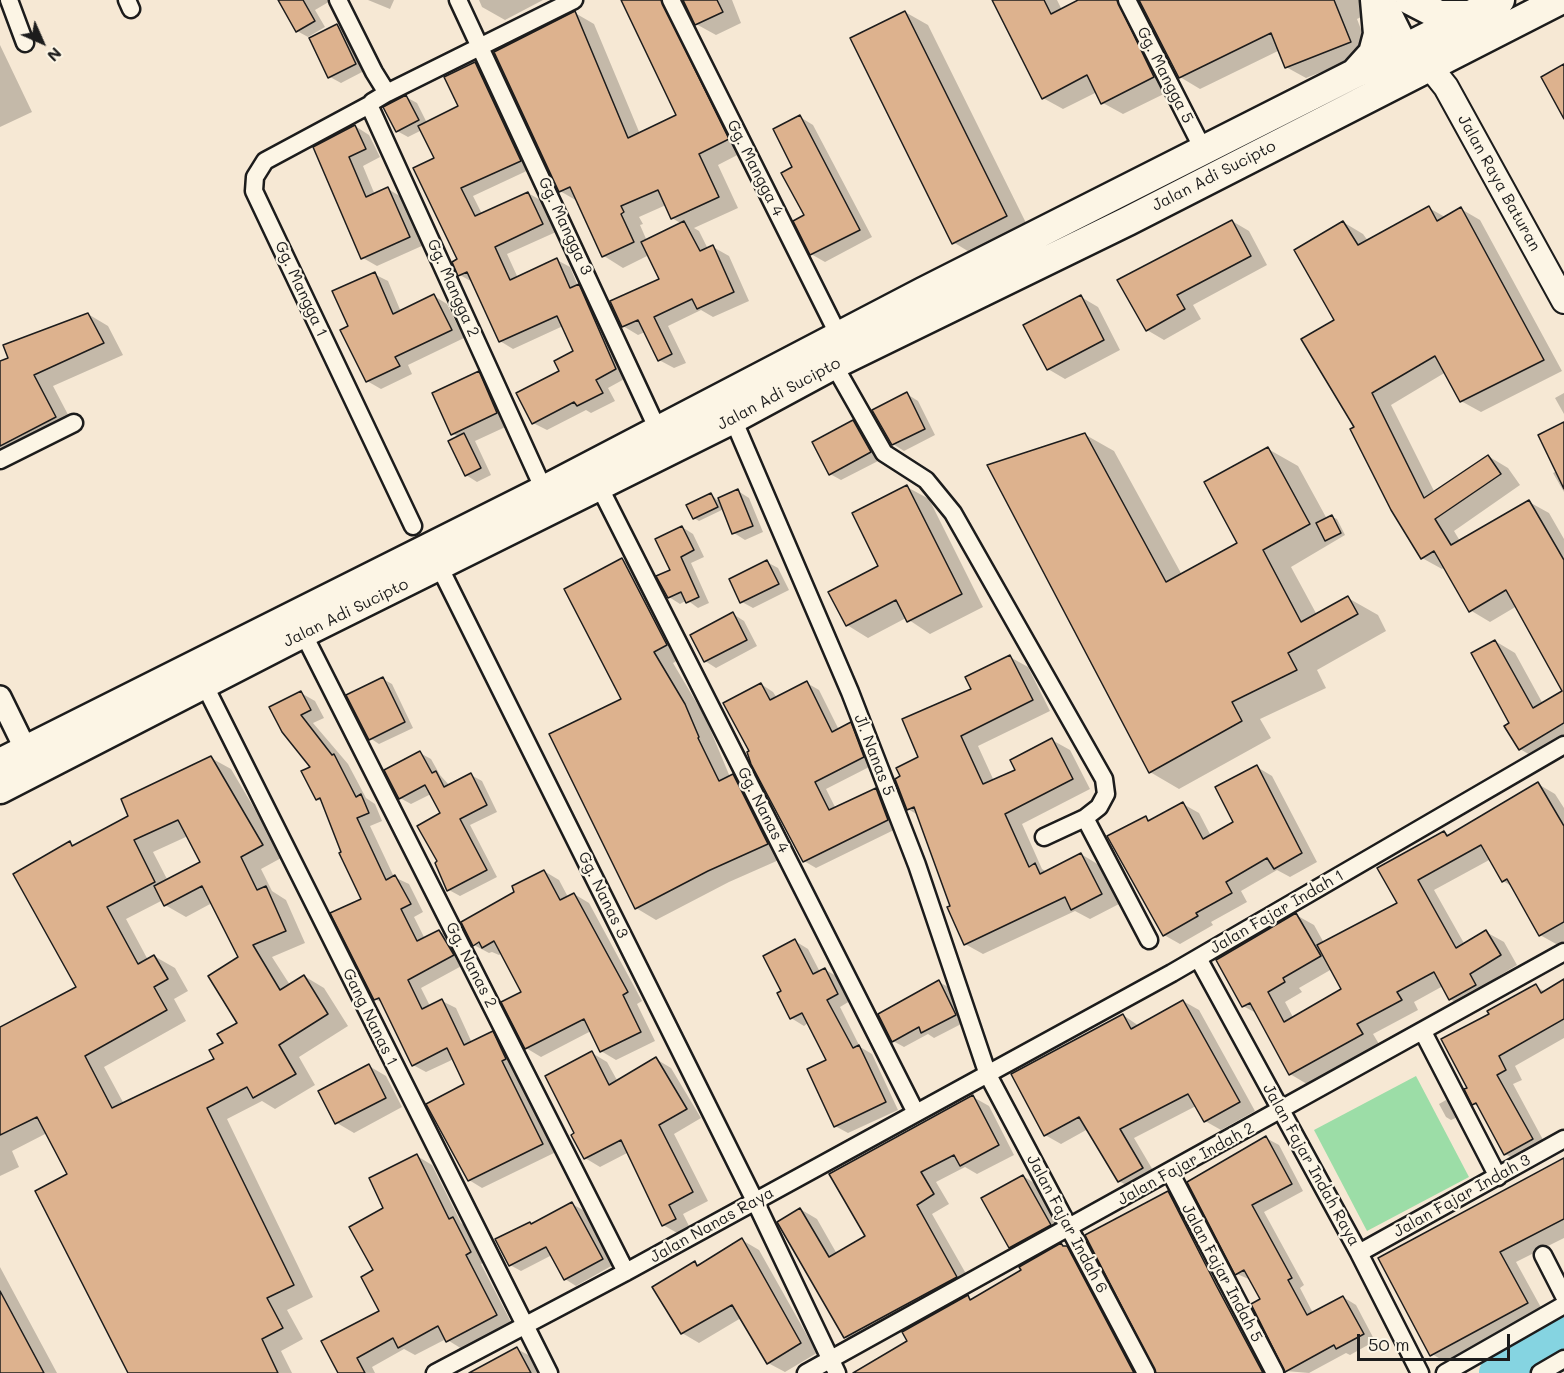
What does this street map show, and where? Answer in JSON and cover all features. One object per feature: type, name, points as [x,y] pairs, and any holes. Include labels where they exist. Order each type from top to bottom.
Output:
[{"type":"highway","points":[[1352,77],[1373,53],[1378,34],[1375,0]]},
{"type":"highway","points":[[1410,0],[1439,15],[1472,15]]},
{"type":"highway","name":"Jalan Adi Sucipto","points":[[0,789],[210,696],[739,431],[832,348],[1203,149],[1352,77],[1500,0]]},
{"type":"highway","name":"Jalan Adi Sucipto","points":[[0,763],[544,489],[653,418],[832,348],[1128,221],[1431,76],[1560,0]]},
{"type":"main road","points":[[1381,0],[1431,76]]},
{"type":"main road","points":[[1396,0],[1411,45]]},
{"type":"main road","name":"Jalan Raya Baturan","points":[[1431,76],[1564,301]]},
{"type":"street","points":[[9,0],[25,43]]},
{"type":"street","points":[[338,0],[387,93]]},
{"type":"street","name":"Gg. Mangga 3","points":[[458,0],[482,47],[653,418]]},
{"type":"street","points":[[371,104],[387,93],[574,0]]},
{"type":"street","name":"Gg. Mangga 4","points":[[671,0],[832,348],[884,453],[926,480],[953,513],[1104,779],[1107,789],[1105,799],[1085,818]]},
{"type":"street","name":"Gg. Mangga 5","points":[[1127,0],[1203,149]]},
{"type":"street","name":"Gg. Mangga 2","points":[[371,104],[544,489]]},
{"type":"street","name":"Gg. Mangga 1","points":[[371,104],[265,161],[255,177],[254,191],[413,526]]},
{"type":"street","points":[[0,460],[74,423]]},
{"type":"street","name":"Jl. Nanas 5","points":[[739,431],[850,692],[917,866],[988,1075]]},
{"type":"street","name":"Gg. Nanas 4","points":[[604,497],[916,1113]]},
{"type":"street","name":"Gg. Nanas 3","points":[[445,578],[755,1201],[834,1366]]},
{"type":"street","name":"Gg. Nanas 2","points":[[310,645],[626,1272]]},
{"type":"street","name":"Gang Nanas 1","points":[[210,696],[549,1373]]},
{"type":"street","points":[[0,697],[26,750]]},
{"type":"street","name":"Jalan Fajar Indah 1","points":[[988,1075],[1198,958],[1564,745]]},
{"type":"street","points":[[1044,837],[1085,818],[1149,940]]},
{"type":"street","name":"Jalan Fajar Indah 2","points":[[806,1373],[834,1366],[1069,1228],[1564,952]]},
{"type":"street","name":"Jalan Fajar Indah Raya","points":[[1198,958],[1359,1253],[1420,1373]]},
{"type":"street","points":[[1423,1032],[1498,1177]]},
{"type":"street","name":"Jalan Nanas Raya","points":[[435,1373],[988,1075]]},
{"type":"street","name":"Jalan Fajar Indah 6","points":[[988,1075],[1146,1373]]},
{"type":"street","name":"Jalan Fajar Indah 3","points":[[1359,1253],[1564,1139]]},
{"type":"street","name":"Jalan Fajar Indah 5","points":[[1170,1172],[1275,1373]]},
{"type":"street","points":[[1543,1255],[1564,1296]]},
{"type":"street","points":[[1445,1373],[1564,1305]]},
{"type":"street","points":[[1546,1372],[1564,1359]]},
{"type":"green space","points":[[1416,1076],[1469,1177],[1367,1231],[1314,1130]]},
{"type":"building","points":[[278,0],[303,0],[315,21],[296,32]]},
{"type":"building","points":[[621,0],[661,0],[729,139],[699,154],[719,197],[671,219],[658,190],[621,206],[624,212],[621,214],[634,242],[602,257],[570,187],[559,192],[494,52],[575,11],[628,138],[676,115]]},
{"type":"building","points":[[683,0],[717,0],[723,12],[695,25]]},
{"type":"building","points":[[992,0],[1044,0],[1051,14],[1078,0],[1117,0],[1154,77],[1101,104],[1087,75],[1042,99]]},
{"type":"building","points":[[1139,0],[1334,0],[1351,42],[1285,68],[1271,33],[1179,78]]},
{"type":"building","points":[[905,11],[1007,216],[952,244],[850,38]]},
{"type":"building","points":[[337,24],[356,64],[328,78],[309,38]]},
{"type":"building","points":[[475,62],[521,161],[461,188],[475,216],[528,192],[543,224],[495,247],[510,280],[557,258],[570,288],[579,284],[616,369],[596,380],[603,393],[577,406],[574,402],[532,424],[516,393],[559,371],[554,361],[573,351],[557,316],[499,342],[467,272],[458,276],[452,262],[457,259],[413,168],[434,158],[418,126],[458,106],[444,77]]},
{"type":"building","points":[[1564,64],[1564,119],[1541,77]]},
{"type":"building","points":[[406,95],[419,120],[396,132],[383,107]]},
{"type":"building","points":[[800,115],[860,230],[810,255],[793,221],[804,215],[781,173],[792,167],[773,129]]},
{"type":"building","points":[[355,125],[366,149],[349,157],[366,197],[388,187],[410,237],[361,259],[313,147]]},
{"type":"building","points":[[1429,206],[1437,221],[1461,207],[1544,360],[1460,402],[1435,356],[1372,393],[1424,498],[1488,455],[1501,474],[1435,519],[1451,545],[1529,500],[1564,560],[1564,723],[1519,750],[1504,726],[1509,723],[1471,653],[1495,640],[1533,708],[1562,691],[1506,590],[1469,612],[1434,551],[1421,559],[1391,510],[1350,429],[1354,427],[1301,339],[1334,320],[1294,250],[1343,221],[1358,245]]},
{"type":"building","points":[[1232,220],[1251,256],[1177,295],[1185,309],[1146,331],[1117,280]]},
{"type":"building","points":[[684,221],[700,251],[713,245],[734,292],[697,309],[692,299],[654,317],[672,354],[658,361],[638,320],[622,327],[610,301],[659,279],[641,242]]},
{"type":"building","points":[[375,272],[393,314],[434,294],[452,330],[395,357],[400,366],[366,382],[340,330],[348,326],[332,291]]},
{"type":"building","points":[[1081,295],[1104,340],[1047,370],[1023,325]]},
{"type":"building","points":[[88,313],[104,343],[34,375],[56,417],[0,446],[0,361],[8,358],[3,345]]},
{"type":"building","points":[[479,371],[497,413],[451,435],[432,393]]},
{"type":"building","points":[[907,392],[925,429],[892,445],[872,410]]},
{"type":"building","points":[[853,420],[871,452],[829,475],[812,442]]},
{"type":"building","points":[[1564,422],[1564,489],[1538,435]]},
{"type":"building","points":[[464,433],[481,468],[465,476],[448,441]]},
{"type":"building","points":[[1085,433],[1166,582],[1237,543],[1204,482],[1268,447],[1310,524],[1263,550],[1301,622],[1348,596],[1358,614],[1288,653],[1297,670],[1232,702],[1242,721],[1149,773],[987,465]]},
{"type":"building","points":[[907,485],[962,594],[907,622],[896,600],[846,626],[828,592],[878,566],[852,513]]},
{"type":"building","points":[[738,489],[753,526],[732,534],[718,498]]},
{"type":"building","points":[[711,493],[718,507],[693,519],[686,505]]},
{"type":"building","points":[[1332,515],[1341,533],[1325,541],[1316,523]]},
{"type":"building","points":[[682,526],[694,550],[681,557],[699,597],[686,603],[681,592],[668,598],[656,576],[670,570],[655,539]]},
{"type":"building","points":[[622,558],[667,645],[654,652],[685,704],[698,738],[719,781],[733,774],[768,844],[708,871],[635,909],[549,734],[621,699],[564,589]]},
{"type":"building","points":[[767,560],[779,584],[740,603],[729,579]]},
{"type":"building","points":[[733,612],[747,640],[704,662],[690,635]]},
{"type":"building","points":[[1010,655],[1033,700],[961,736],[983,784],[1015,770],[1010,760],[1052,738],[1073,779],[1005,814],[1029,867],[1035,863],[1040,874],[1081,853],[1102,894],[1071,910],[1065,897],[964,945],[947,907],[950,906],[914,807],[907,810],[895,779],[900,776],[896,768],[918,757],[902,719],[971,689],[965,677]]},
{"type":"building","points":[[383,677],[405,722],[369,740],[346,695]]},
{"type":"building","points":[[807,681],[832,732],[851,722],[864,757],[815,782],[829,810],[876,788],[888,820],[803,862],[751,764],[747,752],[749,751],[723,703],[761,683],[770,700]]},
{"type":"building","points":[[301,691],[311,710],[301,715],[332,755],[334,754],[356,797],[361,794],[369,813],[357,818],[386,880],[395,875],[411,904],[401,909],[417,941],[439,930],[454,955],[408,980],[422,1009],[442,999],[464,1045],[493,1031],[506,1059],[502,1061],[543,1144],[468,1181],[426,1104],[464,1084],[447,1048],[412,1066],[379,998],[374,1000],[330,913],[361,899],[339,853],[341,852],[320,798],[316,800],[301,771],[310,767],[282,732],[269,707]]},
{"type":"building","points":[[420,751],[432,773],[436,771],[444,787],[471,773],[487,805],[460,819],[487,870],[447,891],[435,863],[437,861],[417,826],[440,813],[425,785],[399,799],[384,770]]},
{"type":"building","points":[[211,756],[263,845],[241,857],[257,890],[266,886],[286,931],[253,945],[280,990],[304,975],[328,1014],[279,1045],[296,1074],[253,1098],[247,1087],[207,1108],[294,1285],[267,1298],[283,1328],[262,1339],[278,1373],[128,1373],[35,1191],[67,1174],[37,1117],[0,1135],[0,1027],[76,987],[13,874],[70,841],[72,846],[128,816],[121,799]],"holes":[[[178,820],[200,862],[154,886],[164,906],[202,886],[238,957],[208,976],[237,1023],[217,1034],[223,1043],[209,1050],[214,1059],[112,1108],[85,1056],[167,1010],[154,987],[168,979],[154,955],[138,964],[107,907],[155,882],[134,840]]]},
{"type":"building","points":[[1257,765],[1302,853],[1274,869],[1267,858],[1226,882],[1232,893],[1196,913],[1198,916],[1163,936],[1107,836],[1146,816],[1148,821],[1183,802],[1203,839],[1233,822],[1215,787]]},
{"type":"building","points":[[1538,782],[1564,826],[1564,922],[1539,936],[1507,879],[1502,882],[1481,845],[1418,880],[1456,948],[1486,930],[1501,955],[1470,974],[1476,985],[1449,1000],[1434,972],[1397,992],[1402,1000],[1357,1024],[1363,1034],[1289,1075],[1250,1003],[1242,1007],[1216,960],[1296,913],[1321,956],[1283,978],[1285,982],[1268,992],[1284,1022],[1341,989],[1317,945],[1397,903],[1377,868],[1444,831],[1447,836]]},
{"type":"building","points":[[544,870],[560,900],[574,893],[628,992],[623,995],[641,1032],[600,1052],[584,1019],[525,1049],[501,1002],[521,992],[494,941],[482,948],[479,942],[473,946],[461,922],[514,892],[512,886]]},
{"type":"building","points":[[795,939],[813,974],[825,968],[838,994],[827,1000],[853,1048],[859,1045],[886,1102],[834,1127],[807,1069],[826,1060],[802,1013],[790,1019],[777,993],[781,991],[763,956]]},
{"type":"building","points":[[1564,979],[1564,1019],[1499,1056],[1506,1070],[1497,1075],[1533,1139],[1504,1155],[1476,1103],[1472,1105],[1464,1089],[1467,1088],[1441,1039],[1489,1014],[1487,1011],[1536,984],[1541,993]]},
{"type":"building","points":[[939,980],[956,1015],[921,1033],[919,1027],[892,1042],[878,1014]]},
{"type":"building","points":[[1183,1000],[1240,1102],[1204,1122],[1188,1094],[1120,1129],[1143,1168],[1118,1182],[1079,1117],[1044,1136],[1011,1074],[1123,1014],[1131,1029]]},
{"type":"building","points":[[592,1051],[609,1085],[656,1057],[687,1109],[659,1125],[693,1192],[669,1205],[676,1219],[662,1226],[621,1140],[584,1159],[571,1135],[574,1133],[545,1076]]},
{"type":"building","points":[[369,1064],[386,1098],[335,1124],[318,1091]]},
{"type":"building","points":[[973,1095],[999,1145],[960,1166],[954,1155],[921,1172],[934,1194],[917,1205],[957,1277],[844,1338],[777,1222],[800,1208],[829,1257],[865,1236],[829,1174]]},
{"type":"building","points":[[1266,1136],[1292,1184],[1252,1205],[1292,1278],[1288,1280],[1307,1315],[1343,1296],[1364,1334],[1336,1349],[1334,1345],[1285,1372],[1251,1304],[1260,1299],[1244,1270],[1235,1275],[1187,1182]]},
{"type":"building","points":[[417,1154],[449,1219],[453,1217],[471,1252],[466,1255],[497,1315],[446,1342],[438,1326],[398,1348],[393,1338],[357,1358],[365,1373],[338,1373],[321,1341],[379,1311],[361,1277],[373,1270],[349,1227],[383,1208],[369,1178]]},
{"type":"building","points":[[1564,1158],[1564,1219],[1500,1252],[1528,1303],[1430,1356],[1378,1258]]},
{"type":"building","points":[[1023,1175],[1051,1225],[1009,1248],[981,1198]]},
{"type":"building","points":[[1168,1191],[1263,1373],[1156,1373],[1085,1235]]},
{"type":"building","points":[[572,1202],[603,1259],[564,1280],[546,1247],[509,1266],[495,1239],[530,1222],[531,1224]]},
{"type":"building","points":[[742,1238],[801,1343],[767,1364],[732,1305],[681,1334],[652,1287],[695,1261],[697,1266]]},
{"type":"building","points":[[1061,1243],[1067,1246],[1134,1373],[853,1373],[907,1341],[902,1332],[968,1295],[970,1300],[1021,1270],[1019,1267]]},
{"type":"building","points":[[0,1291],[44,1373],[0,1373]]},
{"type":"building","points":[[517,1347],[531,1373],[469,1373]]},
{"type":"waterway","points":[[1497,1373],[1564,1333]]}]
